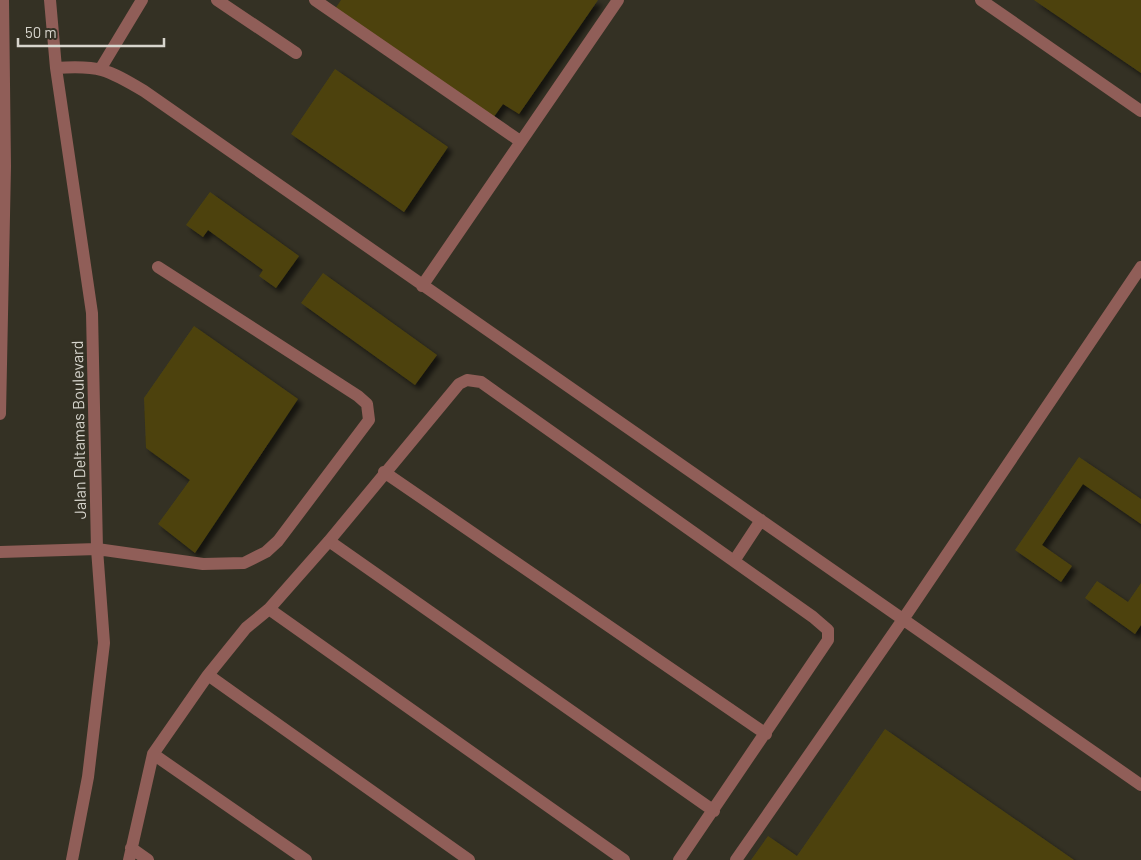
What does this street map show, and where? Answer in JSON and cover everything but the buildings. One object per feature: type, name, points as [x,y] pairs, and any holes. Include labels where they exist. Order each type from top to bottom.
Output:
[{"type":"street","points":[[0,414],[5,166],[3,0]]},
{"type":"street","name":"Jalan Deltamas Boulevard","points":[[50,0],[56,68],[92,314],[97,549],[104,643],[88,777],[72,860]]},
{"type":"street","points":[[101,68],[142,0]]},
{"type":"street","points":[[217,0],[296,53]]},
{"type":"street","points":[[315,0],[520,141]]},
{"type":"street","points":[[422,286],[618,0]]},
{"type":"street","points":[[981,0],[1141,111]]},
{"type":"street","points":[[56,68],[82,66],[101,68],[144,91],[1141,784]]},
{"type":"street","points":[[0,552],[97,549],[203,564],[244,563],[266,552],[278,541],[370,420],[367,404],[358,396],[158,267]]},
{"type":"street","points":[[736,860],[904,618],[1141,267]]},
{"type":"street","points":[[148,860],[130,854],[153,754],[208,675],[246,628],[269,608],[328,541],[459,384],[467,380],[481,382],[828,630],[828,640],[714,811],[679,860]]},
{"type":"street","points":[[384,472],[766,734]]},
{"type":"street","points":[[734,561],[761,520]]},
{"type":"street","points":[[328,541],[714,811]]},
{"type":"street","points":[[269,608],[624,860]]},
{"type":"street","points":[[208,675],[469,860]]},
{"type":"street","points":[[153,754],[306,860]]}]
